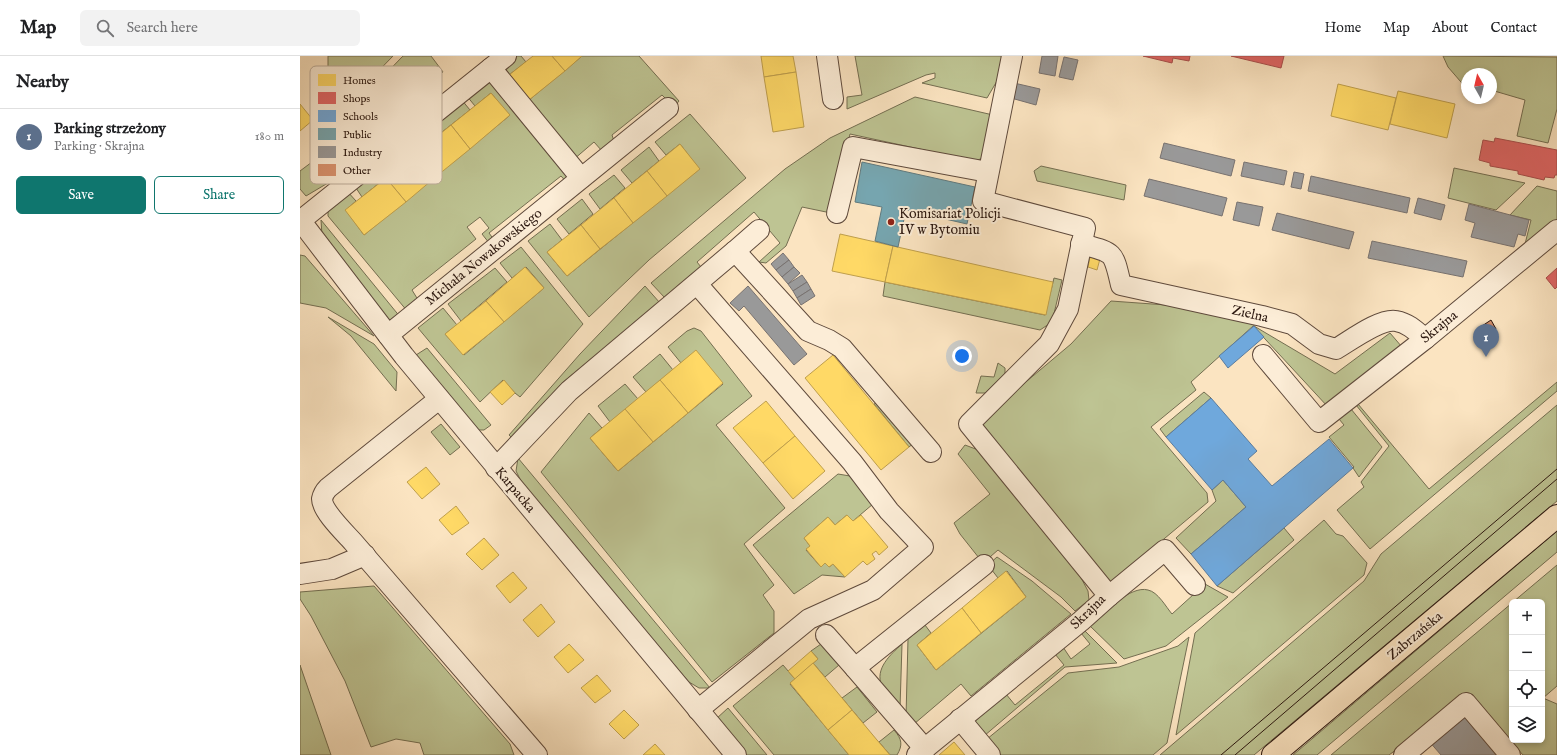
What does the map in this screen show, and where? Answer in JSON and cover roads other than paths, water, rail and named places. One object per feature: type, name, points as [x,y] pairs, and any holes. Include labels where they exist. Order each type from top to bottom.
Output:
[{"type":"main road","name":"Zabrzańska","points":[[1273,755],[1557,516]]},
{"type":"street","points":[[827,56],[834,99]]},
{"type":"street","points":[[1012,56],[982,201],[1084,228],[1081,244]]},
{"type":"street","points":[[442,107],[499,62],[581,178]]},
{"type":"street","name":"Michała Nowakowskiego","points":[[388,335],[668,108]]},
{"type":"street","points":[[837,213],[853,147],[988,172]]},
{"type":"street","points":[[300,220],[345,184]]},
{"type":"street","name":"Karpacka","points":[[300,220],[388,335],[496,468],[736,755]]},
{"type":"street","points":[[496,468],[569,391],[759,230]]},
{"type":"street","name":"Skrajna","points":[[1263,355],[1319,422],[1425,339],[1557,230]]},
{"type":"street","name":"Zielna","points":[[1081,244],[1106,250],[1115,260],[1122,285],[1292,324],[1319,344],[1336,349],[1378,324],[1394,320],[1409,325],[1425,339]]},
{"type":"street","name":"Skrajna","points":[[921,752],[1081,622],[1110,596],[969,424],[1049,344],[1068,309],[1081,244]]},
{"type":"street","points":[[735,251],[808,331],[842,348],[931,452]]},
{"type":"street","points":[[697,284],[852,462],[890,511],[923,547],[873,590],[809,619],[698,710]]},
{"type":"street","points":[[440,399],[338,479],[323,494],[323,504],[330,515],[537,755]]},
{"type":"street","points":[[1110,596],[1165,550],[1195,585]]},
{"type":"street","points":[[300,574],[332,569],[365,555]]},
{"type":"street","points":[[855,668],[984,564]]},
{"type":"street","points":[[826,635],[855,668],[921,752]]},
{"type":"street","points":[[1416,751],[1466,703],[1510,755]]},
{"type":"street","points":[[960,719],[990,755]]},
{"type":"tram line","points":[[1221,755],[1557,469]]},
{"type":"tram line","points":[[1235,755],[1557,479]]},
{"type":"place","name":"Komisariat Policji IV w Bytomiu","points":[[891,222]]},
{"type":"place","name":"Parking strzeżony","points":[[1486,357]]}]
